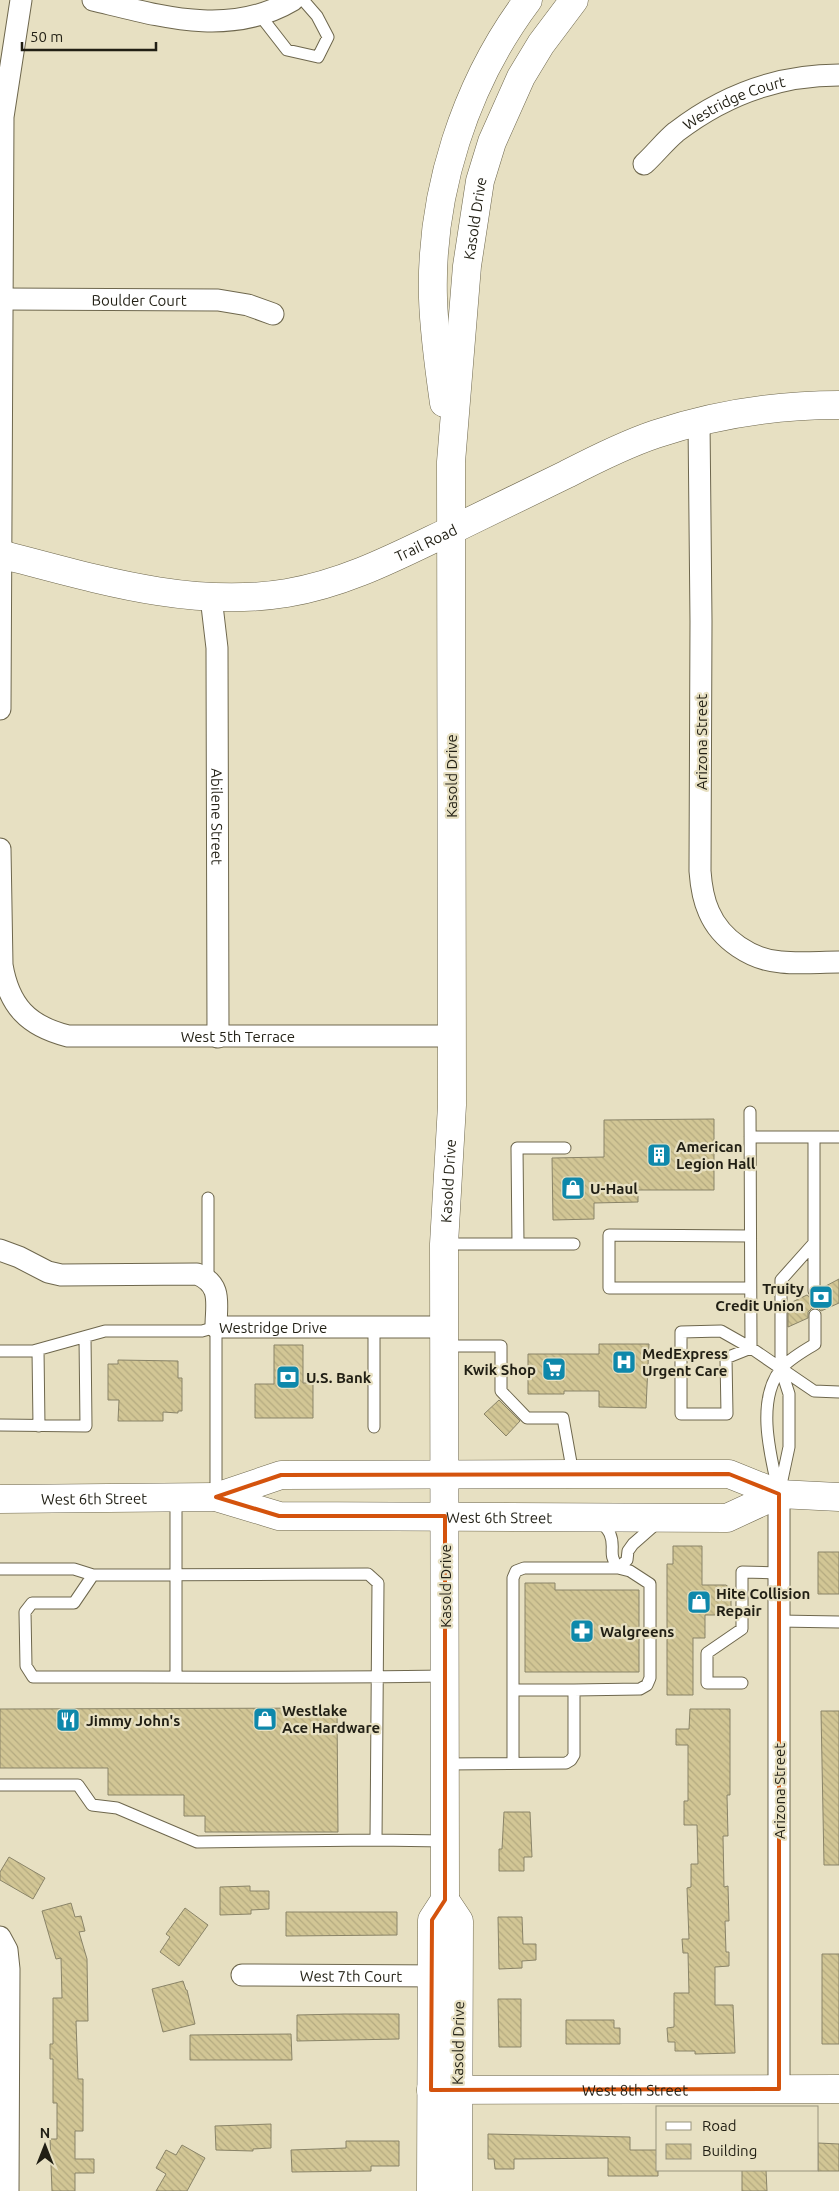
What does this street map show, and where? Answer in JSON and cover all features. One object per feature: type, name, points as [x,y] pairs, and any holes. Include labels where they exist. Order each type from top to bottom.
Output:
[{"type":"main road","name":"Kasold Drive","points":[[451,462],[434,332],[434,254],[441,198],[464,118],[477,87],[497,47],[528,0]]},
{"type":"main road","name":"Kasold Drive","points":[[431,2191],[432,1920],[445,1900],[444,1244],[452,1105],[451,462],[466,274],[480,181],[492,142],[521,77],[541,44],[574,0]]},
{"type":"main road","name":"Trail Road","points":[[0,554],[92,578],[160,592],[239,598],[286,593],[332,583],[381,564],[656,434],[754,410],[794,406],[839,406]]},
{"type":"main road","name":"West 6th Street","points":[[0,1499],[216,1497],[281,1475],[573,1474],[729,1474],[779,1494],[839,1497]]},
{"type":"main road","name":"West 6th Street","points":[[216,1497],[278,1516],[727,1518],[779,1494]]},
{"type":"main road","name":"Kasold Drive","points":[[445,1900],[459,1921],[458,2191]]},
{"type":"main road","name":"West 8th Street","points":[[431,2090],[839,2089]]},
{"type":"street","points":[[0,709],[3,117],[21,0]]},
{"type":"street","points":[[93,0],[177,20],[202,22],[230,20],[259,14],[293,0]]},
{"type":"street","name":"Westridge Court","points":[[644,164],[675,132],[709,109],[740,93],[794,78],[839,75]]},
{"type":"street","name":"Boulder Court","points":[[1,300],[218,300],[248,304],[273,314]]},
{"type":"street","name":"Arizona Street","points":[[699,422],[701,621],[700,871],[702,891],[709,913],[721,932],[747,952],[780,962],[839,962]]},
{"type":"street","name":"Abilene Street","points":[[211,597],[217,648],[218,1037]]},
{"type":"street","name":"West 5th Terrace","points":[[0,849],[2,965],[5,984],[13,1000],[28,1018],[50,1032],[68,1036],[452,1036]]},
{"type":"street","points":[[0,1250],[19,1257],[40,1269],[61,1276],[197,1274],[208,1279]]},
{"type":"street","name":"Westridge Drive","points":[[208,1279],[214,1285],[216,1292],[216,1327],[374,1327],[445,1337]]},
{"type":"street","name":"Arizona Street","points":[[779,1494],[780,2089]]},
{"type":"street","points":[[2,1939],[7,1950],[9,1969],[8,2191]]},
{"type":"street","name":"West 7th Court","points":[[242,1975],[459,1976]]},
{"type":"lane","points":[[259,14],[287,50],[318,57],[328,37],[317,16],[303,0]]},
{"type":"lane","points":[[750,1112],[751,1348]]},
{"type":"lane","points":[[750,1137],[839,1137]]},
{"type":"lane","points":[[814,1137],[814,1291]]},
{"type":"lane","points":[[518,1244],[518,1148],[565,1148]]},
{"type":"lane","points":[[208,1198],[208,1279]]},
{"type":"lane","points":[[750,1236],[609,1236],[609,1288],[750,1288]]},
{"type":"lane","points":[[779,1494],[789,1447],[789,1394],[781,1369],[781,1280],[814,1243]]},
{"type":"lane","points":[[444,1244],[574,1244]]},
{"type":"lane","points":[[779,1494],[768,1442],[768,1393],[781,1369],[815,1344],[815,1314]]},
{"type":"lane","points":[[0,1352],[38,1350],[104,1331],[202,1331],[216,1327],[216,1497]]},
{"type":"lane","points":[[374,1327],[374,1427]]},
{"type":"lane","points":[[751,1348],[726,1358],[727,1414],[681,1414],[681,1332],[721,1331],[751,1348],[814,1392],[839,1392]]},
{"type":"lane","points":[[0,1425],[86,1426],[85,1337]]},
{"type":"lane","points":[[445,1337],[501,1346],[501,1392],[527,1418],[563,1418],[573,1474]]},
{"type":"lane","points":[[38,1350],[39,1426]]},
{"type":"lane","points":[[176,1498],[176,1676]]},
{"type":"lane","points":[[597,1518],[609,1532],[612,1541],[612,1559],[618,1568]]},
{"type":"lane","points":[[618,1568],[626,1560],[628,1551],[633,1544],[664,1518]]},
{"type":"lane","points":[[513,1690],[640,1689],[647,1684],[650,1678],[650,1584],[630,1571],[618,1568],[524,1568],[516,1571],[513,1578],[513,1690],[513,1763]]},
{"type":"lane","points":[[0,1569],[74,1569],[93,1575],[368,1574],[378,1583],[376,1840]]},
{"type":"lane","points":[[742,1683],[707,1683],[707,1654],[742,1629],[742,1572],[779,1573]]},
{"type":"lane","points":[[93,1575],[74,1603],[32,1603],[25,1612],[26,1666],[33,1676],[445,1676]]},
{"type":"lane","points":[[779,1621],[839,1622]]},
{"type":"lane","points":[[445,1764],[566,1763],[574,1755],[574,1690]]},
{"type":"lane","points":[[0,1785],[78,1785],[92,1805],[117,1808],[197,1842],[445,1841]]},
{"type":"highlighted area","points":[[729,1474],[779,1494],[779,2089],[431,2090],[432,1920],[445,1900],[445,1516],[279,1516],[216,1497],[281,1475]]},
{"type":"building","name":"American Legion Hall","points":[[714,1119],[714,1190],[638,1190],[638,1202],[594,1203],[594,1219],[553,1220],[552,1158],[604,1157],[604,1120]]},
{"type":"building","name":"Truity Credit Union","points":[[839,1279],[839,1303],[821,1311],[818,1308],[812,1308],[808,1312],[808,1318],[788,1327],[788,1304],[807,1295],[811,1298],[817,1298],[821,1294],[822,1288]]},
{"type":"building","points":[[599,1344],[649,1344],[646,1408],[599,1407],[599,1391],[564,1391],[564,1394],[528,1394],[528,1354],[599,1354]]},
{"type":"building","name":"U.S. Bank","points":[[274,1345],[303,1345],[303,1383],[313,1383],[313,1418],[255,1418],[255,1384],[274,1384]]},
{"type":"building","points":[[118,1360],[178,1361],[178,1378],[182,1378],[182,1411],[178,1411],[178,1413],[163,1412],[163,1421],[118,1421],[119,1400],[108,1400],[108,1364],[118,1364]]},
{"type":"building","name":"Kwik Shop","points":[[499,1400],[520,1421],[506,1436],[484,1414]]},
{"type":"building","name":"Hite Collision Repair","points":[[673,1546],[702,1546],[702,1585],[726,1585],[731,1589],[731,1615],[705,1615],[705,1638],[693,1638],[693,1695],[667,1695],[667,1564],[673,1564]]},
{"type":"building","points":[[818,1552],[839,1552],[839,1594],[818,1594]]},
{"type":"building","name":"Walgreens","points":[[525,1583],[555,1583],[555,1590],[639,1590],[639,1672],[525,1672]]},
{"type":"building","points":[[337,1708],[338,1832],[205,1832],[205,1816],[184,1816],[184,1795],[108,1795],[108,1768],[0,1768],[0,1709]]},
{"type":"building","points":[[690,1709],[730,1709],[730,1795],[727,1795],[728,1836],[723,1836],[724,1887],[728,1886],[729,1921],[725,1921],[726,1952],[729,1952],[729,1966],[715,1967],[715,2005],[733,2005],[735,2053],[695,2054],[695,2051],[675,2051],[675,2042],[668,2042],[667,2028],[674,2027],[674,1993],[689,1993],[688,1953],[683,1953],[682,1939],[689,1939],[687,1888],[691,1887],[691,1864],[698,1864],[697,1825],[684,1825],[684,1801],[688,1801],[688,1745],[676,1745],[676,1729],[689,1729]]},
{"type":"building","points":[[821,1711],[839,1711],[839,1865],[824,1865]]},
{"type":"building","points":[[504,1812],[530,1812],[532,1857],[524,1857],[524,1871],[499,1871],[499,1849],[502,1849]]},
{"type":"building","points":[[9,1857],[45,1878],[33,1899],[0,1880],[0,1872]]},
{"type":"building","points":[[250,1886],[250,1891],[269,1891],[269,1909],[251,1910],[251,1914],[220,1915],[220,1887]]},
{"type":"building","points":[[71,1903],[75,1917],[81,1916],[85,1931],[79,1932],[87,1959],[88,2021],[76,2021],[78,2079],[83,2079],[83,2131],[75,2131],[75,2159],[94,2159],[94,2173],[75,2173],[75,2191],[52,2191],[50,2139],[57,2139],[57,2103],[53,2103],[53,2059],[50,2059],[50,2044],[53,2044],[53,1998],[62,1998],[61,1958],[56,1959],[42,1911]]},
{"type":"building","points":[[185,1908],[208,1925],[179,1966],[160,1952],[170,1937],[166,1934]]},
{"type":"building","points":[[286,1912],[397,1912],[397,1935],[286,1936]]},
{"type":"building","points":[[498,1917],[522,1917],[523,1944],[536,1944],[536,1960],[522,1961],[522,1968],[499,1969]]},
{"type":"building","points":[[822,1954],[839,1954],[839,2044],[822,2044]]},
{"type":"building","points":[[183,1981],[195,2024],[163,2032],[152,1989]]},
{"type":"building","points":[[498,1999],[521,1999],[521,2047],[499,2047]]},
{"type":"building","points":[[399,2014],[399,2039],[297,2041],[297,2015]]},
{"type":"building","points":[[566,2020],[614,2020],[614,2028],[620,2028],[620,2044],[566,2044]]},
{"type":"building","points":[[291,2034],[292,2060],[190,2060],[190,2035]]},
{"type":"building","points":[[271,2124],[271,2148],[253,2149],[253,2151],[216,2150],[215,2126]]},
{"type":"building","points":[[488,2134],[630,2137],[630,2150],[656,2150],[656,2171],[658,2171],[658,2176],[608,2176],[608,2158],[514,2159],[514,2169],[495,2169],[494,2159],[488,2159]]},
{"type":"building","points":[[346,2141],[399,2141],[399,2166],[371,2166],[371,2171],[292,2172],[291,2150],[346,2148]]},
{"type":"building","points":[[819,2143],[839,2144],[839,2171],[819,2171]]},
{"type":"building","points":[[182,2145],[205,2158],[187,2191],[156,2191],[166,2174],[156,2168],[166,2150],[176,2155]]},
{"type":"building","points":[[742,2171],[766,2171],[767,2191],[742,2191]]},
{"type":"place","name":"American Legion Hall","points":[[659,1155]]},
{"type":"place","name":"U-Haul","points":[[573,1188]]},
{"type":"place","name":"Truity Credit Union","points":[[821,1297]]},
{"type":"place","name":"MedExpress Urgent Care","points":[[624,1362]]},
{"type":"place","name":"Kwik Shop","points":[[554,1369]]},
{"type":"place","name":"U.S. Bank","points":[[288,1377]]},
{"type":"place","name":"Hite Collision Repair","points":[[699,1602]]},
{"type":"place","name":"Walgreens","points":[[582,1631]]},
{"type":"place","name":"Westlake Ace Hardware","points":[[265,1719]]},
{"type":"place","name":"Jimmy John's","points":[[68,1720]]}]
